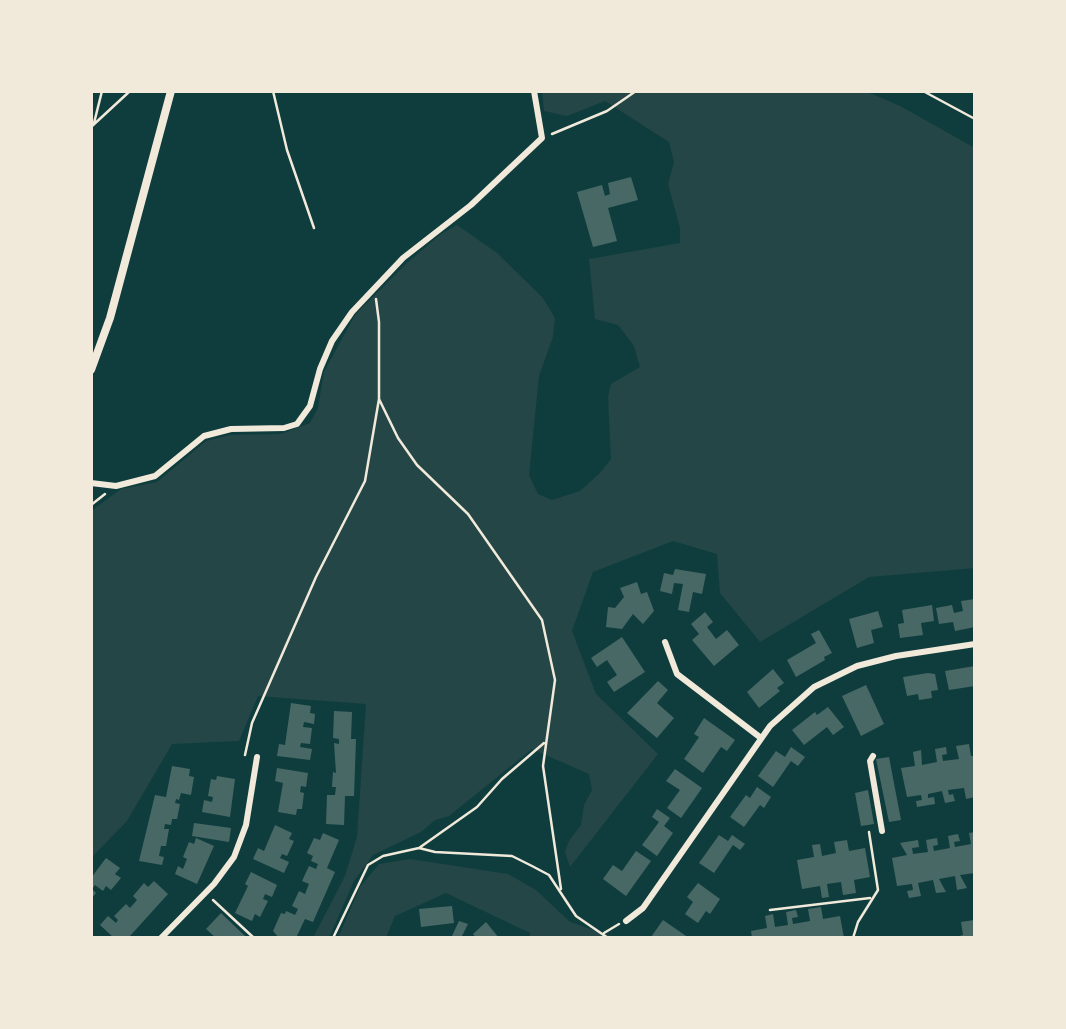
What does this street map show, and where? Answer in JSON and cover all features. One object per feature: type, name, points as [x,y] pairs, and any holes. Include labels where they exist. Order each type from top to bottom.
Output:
[{"type":"street","points":[[91,370],[110,318],[171,91]]},
{"type":"street","points":[[91,483],[116,486],[155,476],[204,436],[231,429],[284,428],[296,424],[310,406],[320,369],[332,341],[374,286],[403,258],[471,205],[542,138],[534,91]]},
{"type":"street","points":[[665,642],[677,674],[761,738]]},
{"type":"street","points":[[626,921],[643,908],[761,738],[814,687],[838,674],[896,656],[975,644]]},
{"type":"street","points":[[873,756],[870,761],[882,831]]},
{"type":"street","points":[[161,938],[225,872],[241,841],[253,793],[257,757]]},
{"type":"path","points":[[92,125],[102,91]]},
{"type":"path","points":[[92,125],[130,91]]},
{"type":"path","points":[[273,91],[287,150],[314,228]]},
{"type":"path","points":[[542,138],[607,111],[636,91]]},
{"type":"path","points":[[923,91],[975,119]]},
{"type":"path","points":[[244,755],[256,714],[280,665],[316,578],[365,481],[379,399],[379,322],[374,286]]},
{"type":"path","points":[[379,399],[398,438],[417,465],[468,514],[542,620],[555,680],[553,707],[544,743],[543,766],[561,889]]},
{"type":"path","points":[[91,505],[116,486]]},
{"type":"path","points":[[333,938],[368,865],[383,856],[419,848],[477,807],[502,779],[544,743]]},
{"type":"path","points":[[853,938],[858,922],[878,890],[869,832]]},
{"type":"path","points":[[419,848],[435,852],[512,856],[549,874],[576,916],[608,938]]},
{"type":"path","points":[[205,893],[254,938]]},
{"type":"path","points":[[770,910],[874,897]]},
{"type":"path","points":[[604,933],[626,921]]},
{"type":"shaded area","points":[[542,91],[865,91],[900,106],[975,148],[975,568],[869,577],[760,642],[720,593],[717,554],[673,541],[593,572],[572,631],[596,694],[658,754],[570,867],[565,852],[569,841],[581,825],[584,805],[592,790],[589,774],[532,749],[449,816],[435,820],[421,832],[373,855],[354,881],[329,938],[313,938],[345,876],[357,837],[366,704],[258,696],[239,741],[172,744],[127,821],[91,858],[91,511],[121,489],[157,482],[206,441],[230,435],[281,434],[310,423],[318,408],[324,372],[355,315],[407,263],[441,234],[457,225],[497,253],[543,298],[555,318],[553,337],[539,376],[529,475],[538,494],[552,500],[580,491],[611,459],[608,397],[611,384],[640,367],[634,346],[618,325],[595,319],[589,259],[680,243],[680,228],[668,184],[674,162],[669,142],[605,101],[567,116],[544,111]]},
{"type":"shaded area","points":[[410,859],[508,874],[536,890],[570,922],[617,938],[530,938],[530,933],[446,893],[395,916],[386,938],[338,938],[360,887],[379,864]]},
{"type":"building","points":[[631,177],[638,200],[608,208],[617,241],[593,247],[577,192],[602,185],[605,196],[610,194],[608,183]]},
{"type":"building","points":[[675,569],[706,574],[702,594],[693,592],[689,612],[678,610],[683,584],[674,583],[672,594],[660,591],[664,573],[673,575]]},
{"type":"building","points":[[637,582],[641,594],[647,592],[654,611],[643,624],[633,614],[622,629],[606,627],[608,607],[615,608],[624,597],[620,588]]},
{"type":"building","points":[[975,599],[975,627],[955,631],[953,622],[939,624],[936,608],[952,605],[954,613],[963,611],[961,601]]},
{"type":"building","points":[[932,605],[934,621],[921,623],[923,635],[900,638],[898,624],[904,623],[902,610]]},
{"type":"building","points":[[878,611],[883,627],[871,630],[874,643],[857,648],[849,619]]},
{"type":"building","points":[[705,612],[713,622],[707,627],[716,639],[727,630],[739,645],[714,666],[692,640],[699,634],[691,624]]},
{"type":"building","points":[[819,630],[832,653],[796,677],[787,660],[816,643],[811,634]]},
{"type":"building","points":[[622,637],[645,672],[614,692],[607,682],[617,675],[607,660],[597,667],[591,658]]},
{"type":"building","points":[[975,666],[975,686],[949,690],[945,671]]},
{"type":"building","points":[[773,669],[784,683],[777,688],[780,691],[759,708],[747,692]]},
{"type":"building","points":[[935,674],[938,690],[931,691],[932,698],[919,700],[918,694],[907,696],[903,677]]},
{"type":"building","points":[[658,681],[668,690],[657,703],[674,718],[657,738],[627,713]]},
{"type":"building","points":[[866,685],[884,724],[861,736],[842,696]]},
{"type":"building","points":[[291,703],[311,706],[310,713],[315,714],[314,724],[304,722],[303,727],[312,728],[310,744],[301,743],[300,747],[312,749],[310,760],[277,756],[279,744],[285,745]]},
{"type":"building","points":[[828,707],[844,727],[833,735],[827,727],[804,745],[792,730],[815,712],[817,715]]},
{"type":"building","points":[[334,711],[352,712],[351,739],[356,739],[354,796],[345,796],[344,825],[326,824],[327,795],[335,795],[336,787],[332,787],[333,772],[336,773],[334,743],[339,744],[339,739],[333,738]]},
{"type":"building","points":[[704,718],[735,740],[727,751],[721,747],[703,773],[684,759],[699,737],[694,734]]},
{"type":"building","points":[[969,744],[971,756],[975,756],[975,797],[966,799],[964,788],[948,790],[955,801],[945,803],[942,791],[928,794],[928,798],[934,797],[935,804],[917,807],[916,801],[922,800],[921,795],[907,797],[901,768],[915,766],[913,752],[921,750],[922,765],[937,762],[935,749],[946,747],[947,754],[942,755],[943,761],[959,759],[956,746]]},
{"type":"building","points":[[791,747],[805,757],[798,766],[791,761],[773,787],[758,776],[776,751],[785,757]]},
{"type":"building","points":[[889,757],[901,820],[889,822],[876,759]]},
{"type":"building","points":[[172,766],[190,769],[189,776],[194,777],[191,795],[181,793],[175,803],[180,804],[177,819],[172,819],[171,825],[165,824],[164,829],[169,829],[166,846],[161,846],[159,856],[164,857],[162,865],[139,861],[155,795],[166,797]]},
{"type":"building","points":[[277,768],[308,773],[306,787],[301,786],[300,792],[304,793],[302,809],[297,809],[296,815],[278,812],[283,783],[275,781]]},
{"type":"building","points":[[675,769],[702,788],[681,818],[667,808],[680,790],[666,781]]},
{"type":"building","points":[[217,776],[235,779],[230,817],[202,812],[204,800],[212,802],[213,797],[208,796],[211,779],[216,780]]},
{"type":"building","points":[[757,787],[771,797],[764,808],[760,805],[744,827],[730,817],[746,795],[750,798]]},
{"type":"building","points":[[868,790],[874,824],[861,826],[855,793]]},
{"type":"building","points":[[657,809],[670,818],[664,826],[673,833],[657,856],[642,845],[659,822],[652,817]]},
{"type":"building","points":[[194,823],[231,828],[229,842],[192,836]]},
{"type":"building","points":[[275,825],[292,833],[289,839],[294,841],[287,856],[282,854],[280,858],[289,862],[284,873],[253,859],[258,848],[264,851]]},
{"type":"building","points":[[975,832],[975,873],[960,875],[967,888],[957,890],[955,876],[939,879],[946,892],[936,893],[933,880],[918,883],[921,896],[909,898],[907,891],[913,890],[912,884],[897,886],[892,858],[907,855],[900,843],[918,840],[919,847],[912,848],[913,854],[928,852],[926,840],[937,838],[938,845],[933,846],[934,851],[950,848],[948,836],[958,834],[960,841],[954,842],[955,847],[971,844],[969,833]]},
{"type":"building","points":[[323,833],[339,840],[327,868],[335,872],[313,922],[305,919],[296,938],[279,938],[273,931],[281,913],[285,914],[286,911],[295,915],[298,909],[292,906],[299,891],[305,894],[309,884],[302,881],[309,866],[316,869],[318,864],[311,861],[313,856],[307,853],[314,838],[320,840]]},
{"type":"building","points":[[719,835],[728,841],[732,835],[745,844],[740,850],[733,845],[714,873],[699,863]]},
{"type":"building","points":[[196,838],[214,846],[197,884],[175,874],[178,866],[183,869],[187,859],[183,857],[189,842],[194,844]]},
{"type":"building","points":[[847,840],[849,851],[865,848],[870,877],[854,880],[856,893],[843,895],[841,882],[827,884],[829,897],[822,898],[820,886],[802,889],[797,860],[814,857],[812,845],[820,844],[822,856],[836,853],[834,842]]},
{"type":"building","points":[[636,851],[651,861],[626,896],[603,879],[613,865],[622,871]]},
{"type":"building","points":[[106,858],[120,868],[115,874],[121,878],[111,890],[106,886],[103,891],[95,885],[92,889],[96,893],[91,899],[91,878]]},
{"type":"building","points":[[251,872],[277,885],[272,897],[265,894],[263,899],[268,901],[260,917],[255,914],[252,921],[235,913],[248,886],[245,884]]},
{"type":"building","points":[[154,881],[168,894],[130,936],[132,938],[114,938],[100,925],[108,916],[116,923],[118,920],[114,916],[126,904],[130,908],[137,900],[133,896],[144,883],[148,887]]},
{"type":"building","points":[[698,883],[720,899],[710,914],[706,911],[698,923],[685,914],[693,902],[687,897]]},
{"type":"building","points":[[452,906],[454,923],[421,927],[419,909]]},
{"type":"building","points":[[821,907],[823,919],[840,916],[844,938],[752,938],[751,931],[767,928],[765,916],[773,914],[775,927],[788,925],[786,912],[796,910],[798,917],[792,918],[793,924],[810,921],[808,909]]},
{"type":"building","points":[[221,913],[244,938],[216,938],[206,929]]},
{"type":"building","points":[[663,920],[689,938],[651,937]]},
{"type":"building","points":[[974,920],[975,938],[952,938],[963,935],[961,922]]},
{"type":"building","points":[[459,921],[468,924],[461,938],[451,938]]},
{"type":"building","points":[[486,922],[499,938],[476,938],[473,934]]}]
